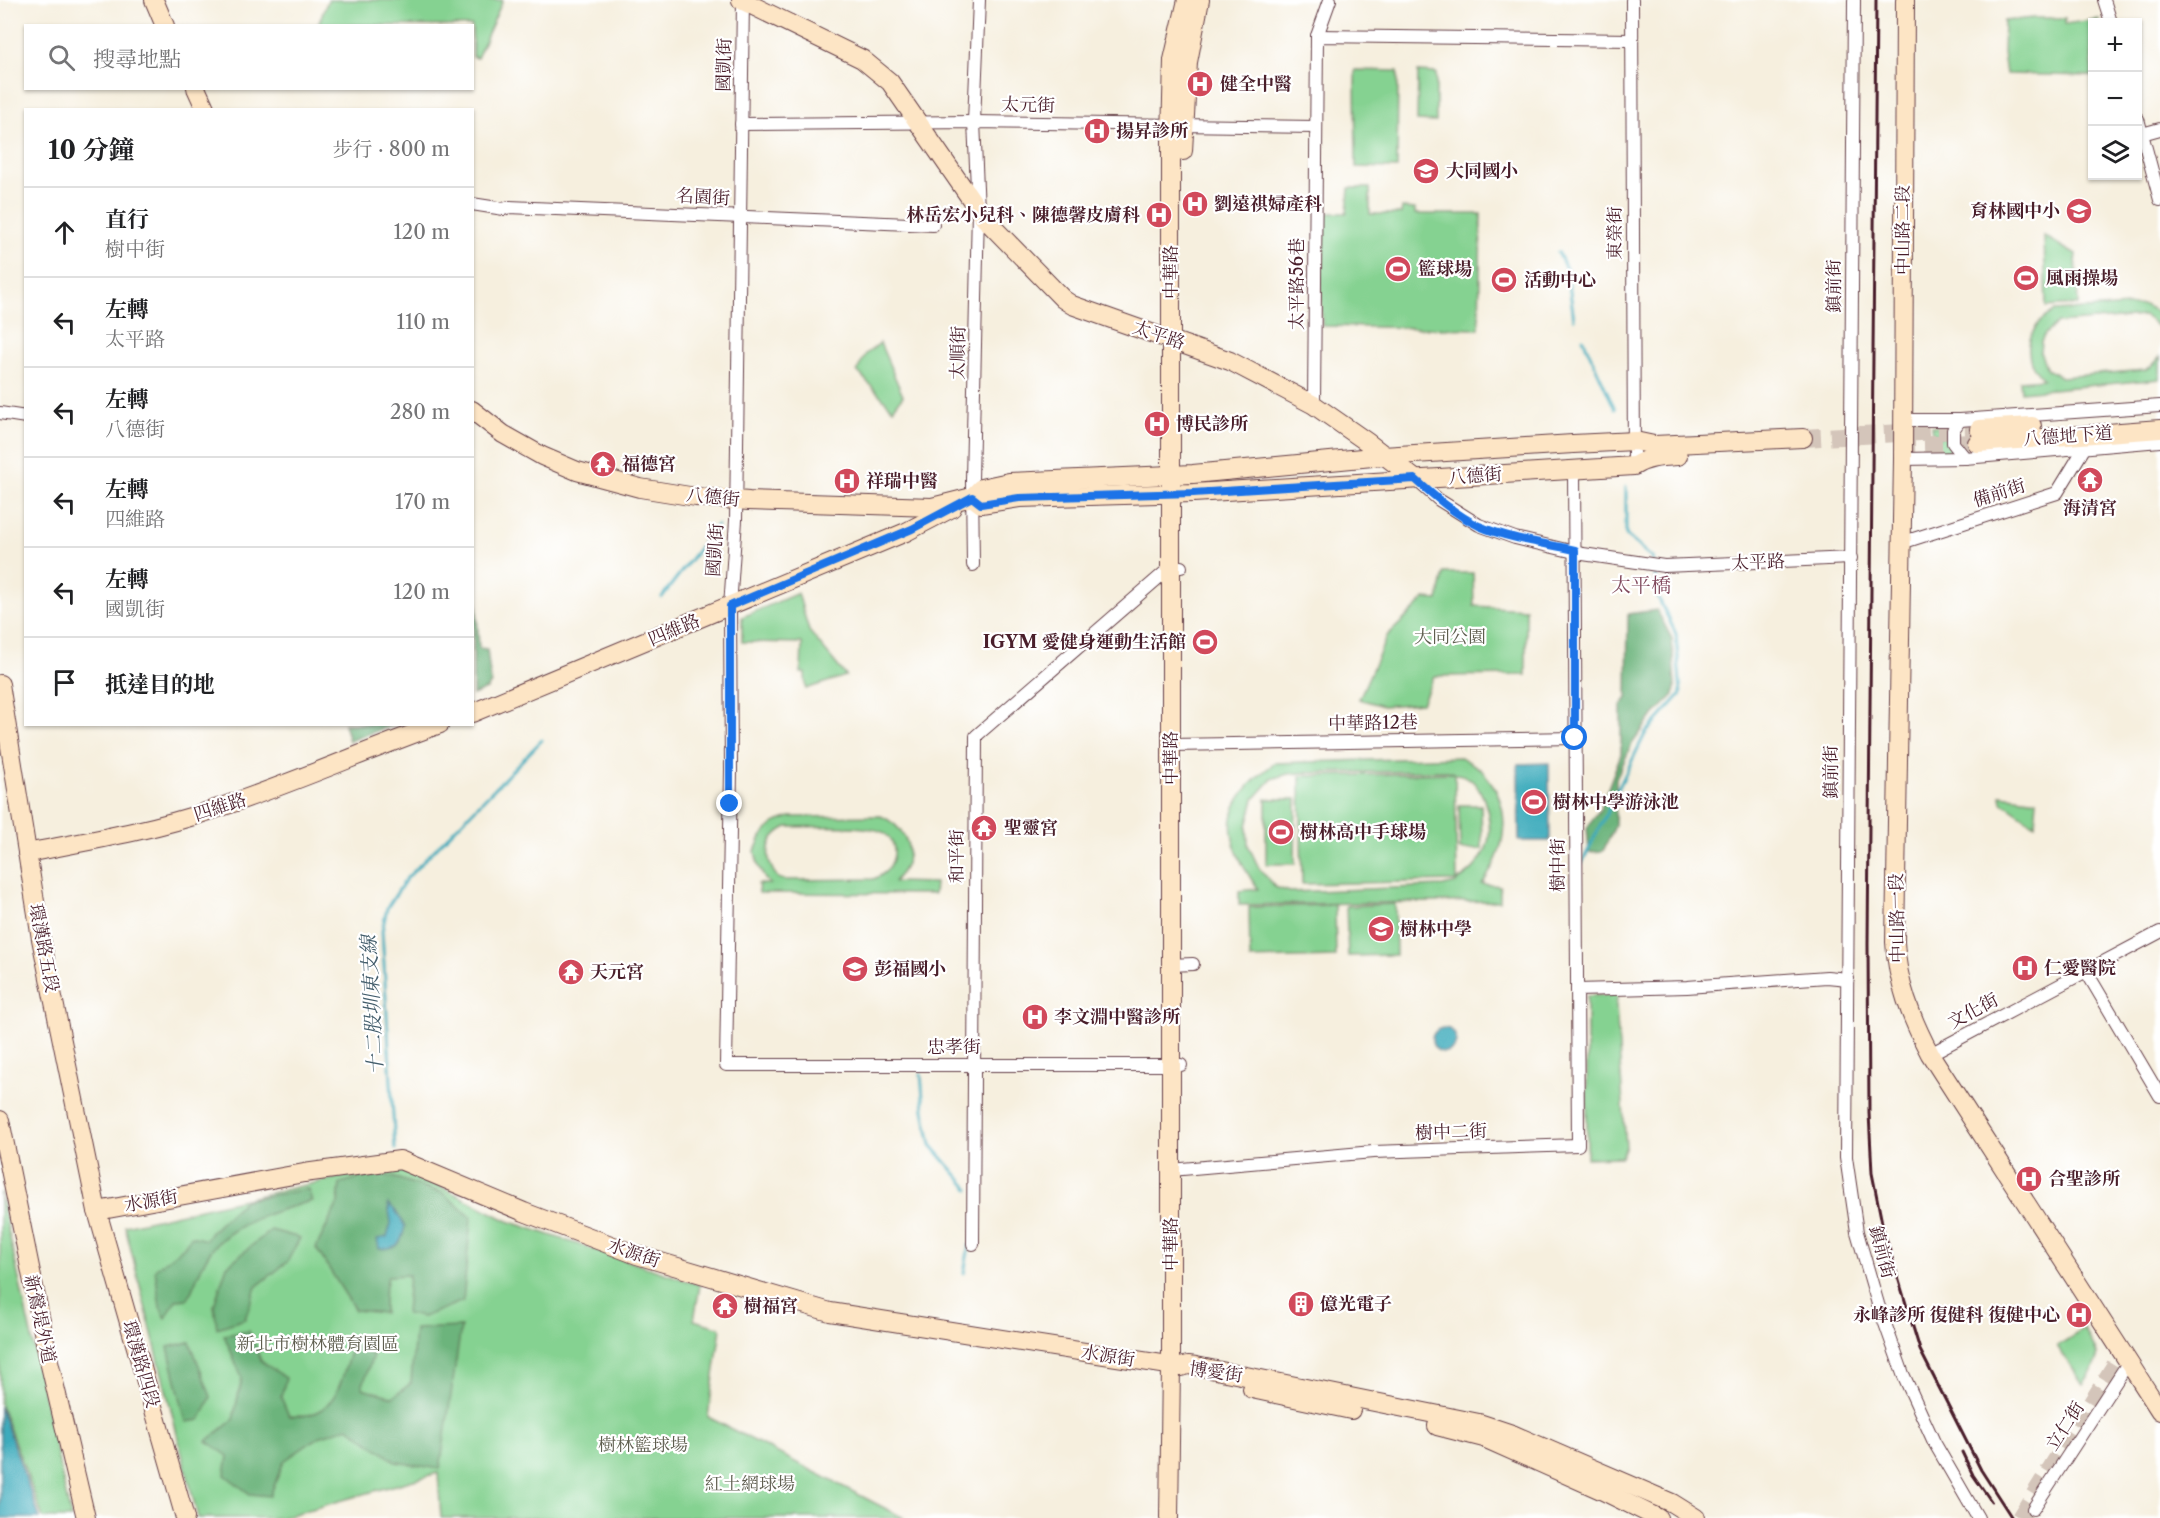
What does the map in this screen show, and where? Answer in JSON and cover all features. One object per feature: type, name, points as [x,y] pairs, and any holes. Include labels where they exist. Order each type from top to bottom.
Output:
[{"type":"street","points":[[154,0],[164,24]]},
{"type":"street","name":"太平路","points":[[743,0],[862,59],[890,82],[984,218],[1063,299],[1079,307],[1230,361],[1314,405],[1367,442],[1439,500],[1479,525],[1515,538],[1575,550],[1583,554],[1651,565],[1851,558]]},
{"type":"street","name":"國凱街","points":[[726,1065],[731,770],[730,606],[736,500],[743,0]]},
{"type":"street","points":[[974,122],[979,0]]},
{"type":"street","name":"中華路","points":[[1180,1518],[1176,1367],[1176,1065],[1182,964],[1176,745],[1178,124],[1173,60],[1187,0]]},
{"type":"street","name":"中華路","points":[[1178,124],[1200,0]]},
{"type":"street","name":"太平路56巷","points":[[1314,405],[1317,36],[1330,0]]},
{"type":"street","name":"東榮街","points":[[1632,0],[1634,466]]},
{"type":"street","name":"鎮前街","points":[[1854,0],[1846,1157],[1857,1232],[1878,1304],[1903,1374],[1934,1442],[1977,1518]]},
{"type":"street","name":"中山路二段","points":[[1903,459],[1905,0]]},
{"type":"street","points":[[2104,0],[2110,18]]},
{"type":"street","points":[[1317,36],[1632,40]]},
{"type":"street","points":[[197,90],[205,108]]},
{"type":"street","name":"太元街","points":[[741,124],[974,122],[1316,127]]},
{"type":"street","name":"太順街","points":[[973,565],[972,497],[978,210],[974,122]]},
{"type":"street","points":[[2160,129],[2142,135],[2160,200]]},
{"type":"street","name":"名園街","points":[[474,204],[504,209],[509,207],[578,209],[933,225]]},
{"type":"street","points":[[1902,420],[1960,420],[2160,405]]},
{"type":"street","name":"八德街","points":[[474,412],[503,434],[542,456],[577,471],[640,488],[696,497],[736,500],[932,507],[972,497],[981,488],[1010,482],[1176,474],[1383,456],[1635,441],[1654,452],[1634,466],[1176,494],[1067,495],[1019,498],[981,504],[972,497]]},
{"type":"street","points":[[0,413],[24,417]]},
{"type":"street","name":"八德地下道","points":[[2160,418],[1978,436],[2160,429]]},
{"type":"street","points":[[1960,420],[1953,430],[1953,443],[1965,458]]},
{"type":"street","points":[[1903,459],[1965,458],[2160,441]]},
{"type":"street","points":[[1654,452],[1804,443]]},
{"type":"street","name":"備前街","points":[[1901,543],[2057,493],[2085,447]]},
{"type":"street","name":"中山路一段","points":[[1903,459],[1895,954],[1898,977],[1907,1005],[1930,1054],[2160,1411]]},
{"type":"street","name":"樹中街","points":[[1574,469],[1577,990]]},
{"type":"street","name":"四維路","points":[[474,712],[912,529],[972,497]]},
{"type":"street","name":"和平街","points":[[973,1244],[976,736],[1176,567]]},
{"type":"street","name":"環漢路五段","points":[[0,684],[41,939],[97,1211]]},
{"type":"street","name":"四維路","points":[[27,853],[143,831],[208,812],[435,726]]},
{"type":"street","name":"中華路12巷","points":[[1176,745],[1575,738]]},
{"type":"street","name":"文化街","points":[[1930,1054],[2160,932]]},
{"type":"street","points":[[2086,971],[2160,1096]]},
{"type":"street","points":[[1577,990],[1687,987],[1827,977],[1848,979]]},
{"type":"street","name":"樹中二街","points":[[1176,1170],[1373,1152],[1578,1145],[1577,990]]},
{"type":"street","name":"忠孝街","points":[[726,1065],[1176,1065]]},
{"type":"street","name":"新鶯堤外道","points":[[0,1120],[49,1361],[86,1518]]},
{"type":"street","name":"水源街","points":[[97,1211],[304,1173],[400,1160],[524,1212],[637,1255],[830,1312],[1176,1367]]},
{"type":"street","name":"環漢路四段","points":[[97,1211],[185,1518]]},
{"type":"street","name":"立仁街","points":[[2033,1509],[2128,1363]]},
{"type":"street","name":"博愛街","points":[[1176,1367],[1196,1366],[1479,1423],[1512,1434],[1672,1503],[1696,1518]]},
{"type":"street","name":"中華路","points":[[1169,1518],[1176,1367]]},
{"type":"street","name":"博愛街","points":[[1176,1367],[1188,1376],[1448,1428],[1484,1438],[1658,1518]]},
{"type":"green space","points":[[328,0],[503,0],[477,58],[474,57],[474,24],[318,24]]},
{"type":"green space","points":[[2065,18],[2065,24],[2088,21],[2088,76],[2006,74],[2003,53],[2004,21]]},
{"type":"green space","points":[[1355,70],[1398,71],[1397,168],[1356,167]]},
{"type":"green space","points":[[1418,72],[1436,73],[1436,122],[1417,121]]},
{"type":"green space","points":[[1349,188],[1370,188],[1370,214],[1401,214],[1402,208],[1415,209],[1415,214],[1481,214],[1479,329],[1322,326],[1320,213],[1347,213]]},
{"type":"green space","points":[[2044,236],[2076,255],[2078,305],[2046,307]]},
{"type":"green space","points":[[2144,305],[2160,313],[2160,329],[2144,316],[2058,323],[2045,334],[2040,352],[2047,369],[2061,377],[2145,370],[2160,357],[2160,379],[2021,392],[2020,381],[2043,379],[2035,370],[2029,351],[2033,333],[2045,317],[2055,311]]},
{"type":"green space","points":[[880,343],[903,396],[893,409],[857,371],[866,354]]},
{"type":"green space","points":[[1949,425],[1950,455],[1933,456],[1932,438],[1940,437],[1940,434],[1932,434],[1931,426]]},
{"type":"green space","points":[[474,560],[479,648],[487,649],[491,683],[487,689],[474,695]]},
{"type":"green space","name":"大同公園","points":[[1444,573],[1473,573],[1474,606],[1526,609],[1526,675],[1434,676],[1422,703],[1383,706],[1359,699],[1387,636],[1425,599],[1438,600]]},
{"type":"green space","points":[[798,593],[809,631],[846,676],[806,689],[805,673],[801,673],[802,643],[742,642],[742,617]]},
{"type":"green space","points":[[1657,610],[1672,639],[1674,695],[1651,718],[1632,744],[1616,779],[1615,826],[1603,851],[1589,852],[1587,828],[1600,809],[1621,754],[1621,706],[1627,698],[1628,614]]},
{"type":"green space","points":[[345,726],[390,726],[349,741]]},
{"type":"green space","points":[[1461,757],[1473,764],[1494,786],[1503,814],[1502,843],[1482,884],[1500,886],[1500,901],[1239,905],[1239,891],[1258,889],[1237,852],[1232,836],[1235,806],[1257,777],[1275,763]],"holes":[[[1448,771],[1455,773],[1300,776],[1302,884],[1457,881],[1443,886],[1290,892],[1275,887],[1259,868],[1248,845],[1247,826],[1254,799],[1272,779],[1288,774]],[[1455,774],[1464,776],[1479,789],[1484,799],[1489,822],[1486,848],[1468,874],[1457,881]]]},
{"type":"green space","points":[[2001,795],[2037,800],[2035,825],[2002,802]]},
{"type":"green space","name":"樹林高中手球場","points":[[1266,799],[1296,799],[1295,864],[1266,864]]},
{"type":"green space","points":[[1459,805],[1481,805],[1482,849],[1460,850]]},
{"type":"green space","points":[[881,816],[900,830],[907,843],[908,858],[894,882],[935,883],[934,894],[759,893],[758,884],[770,884],[758,865],[755,851],[761,837],[774,823],[790,817]],"holes":[[[787,827],[853,827],[877,830],[890,838],[893,845],[893,859],[886,871],[873,879],[784,880],[778,878],[773,871],[769,850],[774,837]]]},
{"type":"green space","points":[[1395,904],[1396,955],[1348,956],[1346,906]]},
{"type":"green space","points":[[1335,905],[1336,957],[1250,959],[1249,907]]},
{"type":"green space","points":[[1618,994],[1616,1005],[1626,1147],[1621,1157],[1587,1158],[1587,996]]},
{"type":"green space","name":"新北市樹林體育園區","points":[[381,1168],[414,1173],[508,1221],[700,1285],[694,1320],[721,1328],[708,1417],[904,1518],[441,1518],[438,1473],[280,1518],[198,1518],[125,1226]]},
{"type":"green space","points":[[379,1173],[443,1193],[471,1217],[463,1301],[423,1317],[406,1314],[409,1275],[388,1276],[384,1295],[384,1313],[355,1310],[316,1248],[338,1203],[340,1183]]},
{"type":"green space","points":[[308,1189],[312,1201],[256,1219],[230,1233],[219,1242],[207,1257],[188,1299],[176,1300],[166,1318],[160,1307],[155,1269],[184,1247],[191,1236],[206,1240],[212,1231],[245,1200]]},
{"type":"green space","points":[[0,1192],[71,1518],[43,1518],[0,1403]]},
{"type":"green space","points":[[271,1230],[300,1238],[287,1262],[256,1287],[245,1319],[217,1328],[214,1305],[227,1266]]},
{"type":"green space","points":[[461,1327],[440,1469],[396,1462],[348,1427],[319,1437],[284,1461],[270,1496],[250,1494],[225,1475],[228,1456],[207,1441],[233,1420],[242,1378],[224,1335],[249,1331],[261,1361],[286,1378],[281,1397],[289,1416],[305,1416],[318,1412],[334,1396],[352,1345],[373,1355],[362,1388],[393,1397],[411,1383],[415,1329]]},
{"type":"green space","points":[[2084,1329],[2094,1346],[2097,1362],[2083,1384],[2057,1346]]},
{"type":"green space","points":[[190,1342],[211,1397],[200,1420],[186,1422],[168,1347]]},
{"type":"water","name":"樹林中學游泳池","points":[[1549,763],[1550,841],[1519,841],[1518,764]]},
{"type":"water","points":[[1444,1028],[1453,1031],[1456,1040],[1453,1049],[1444,1052],[1435,1049],[1432,1040],[1435,1031]]},
{"type":"water","points":[[388,1204],[395,1210],[405,1226],[398,1245],[379,1249],[377,1239],[387,1237],[391,1223]]},
{"type":"water","points":[[0,1406],[40,1518],[0,1518]]},
{"type":"waterway","points":[[1558,252],[1567,271],[1574,319]]},
{"type":"waterway","points":[[1583,339],[1615,409]]},
{"type":"waterway","points":[[1626,487],[1626,535],[1653,561]]},
{"type":"waterway","name":"十二股圳東支線","points":[[662,597],[717,525]]},
{"type":"waterway","points":[[1582,863],[1645,734],[1681,694],[1676,634],[1658,597],[1654,567]]},
{"type":"waterway","name":"十二股圳東支線","points":[[395,1149],[382,931],[387,908],[406,879],[542,740]]},
{"type":"waterway","points":[[921,1074],[924,1110],[931,1145],[969,1189]]},
{"type":"waterway","points":[[964,1273],[969,1246]]},
{"type":"tunnel","points":[[1803,438],[1979,429]]},
{"type":"tunnel","points":[[1897,445],[1977,443]]},
{"type":"tunnel","points":[[2020,1518],[2123,1353]]},
{"type":"railway","points":[[1876,0],[1868,944],[1869,1113],[1872,1173],[1883,1228],[1920,1350],[1981,1470],[2012,1518]]},
{"type":"railway","points":[[1962,1452],[1973,1475],[1991,1501]]},
{"type":"place","name":"健全中醫","points":[[1200,84]]},
{"type":"place","name":"揚昇診所","points":[[1097,131]]},
{"type":"place","name":"大同國小","points":[[1426,171]]},
{"type":"place","name":"劉遠祺婦產科","points":[[1195,204]]},
{"type":"place","name":"育林國中小","points":[[2079,211]]},
{"type":"place","name":"林岳宏小兒科、陳德馨皮膚科","points":[[1159,215]]},
{"type":"place","name":"籃球場","points":[[1398,269]]},
{"type":"place","name":"風雨操場","points":[[2026,278]]},
{"type":"place","name":"活動中心","points":[[1504,280]]},
{"type":"place","name":"博民診所","points":[[1157,424]]},
{"type":"place","name":"福德宮","points":[[603,464]]},
{"type":"place","name":"海清宮","points":[[2090,480]]},
{"type":"place","name":"祥瑞中醫","points":[[847,481]]},
{"type":"place","name":"IGYM 愛健身運動生活館","points":[[1205,642]]},
{"type":"place","name":"樹林中學游泳池","points":[[1534,802]]},
{"type":"place","name":"聖靈宮","points":[[984,828]]},
{"type":"place","name":"樹林高中手球場","points":[[1281,832]]},
{"type":"place","name":"樹林中學","points":[[1381,929]]},
{"type":"place","name":"仁愛醫院","points":[[2025,968]]},
{"type":"place","name":"彭福國小","points":[[855,969]]},
{"type":"place","name":"天元宮","points":[[571,972]]},
{"type":"place","name":"李文淵中醫診所","points":[[1035,1017]]},
{"type":"place","name":"合聖診所","points":[[2029,1179]]},
{"type":"place","name":"億光電子","points":[[1301,1304]]},
{"type":"place","name":"樹福宮","points":[[725,1306]]},
{"type":"place","name":"永峰診所 復健科 復健中心","points":[[2079,1315]]},
{"type":"district","name":"太平橋","points":[[1641,585]]},
{"type":"route","points":[[730,804],[730,606],[912,529],[972,497],[981,504],[1019,498],[1067,495],[1193,493],[1415,479],[1439,500],[1479,525],[1515,538],[1575,550],[1575,738]]},
{"type":"park label","name":"樹林籃球場","points":[[643,1445]]},
{"type":"park label","name":"紅土網球場","points":[[750,1484]]}]
